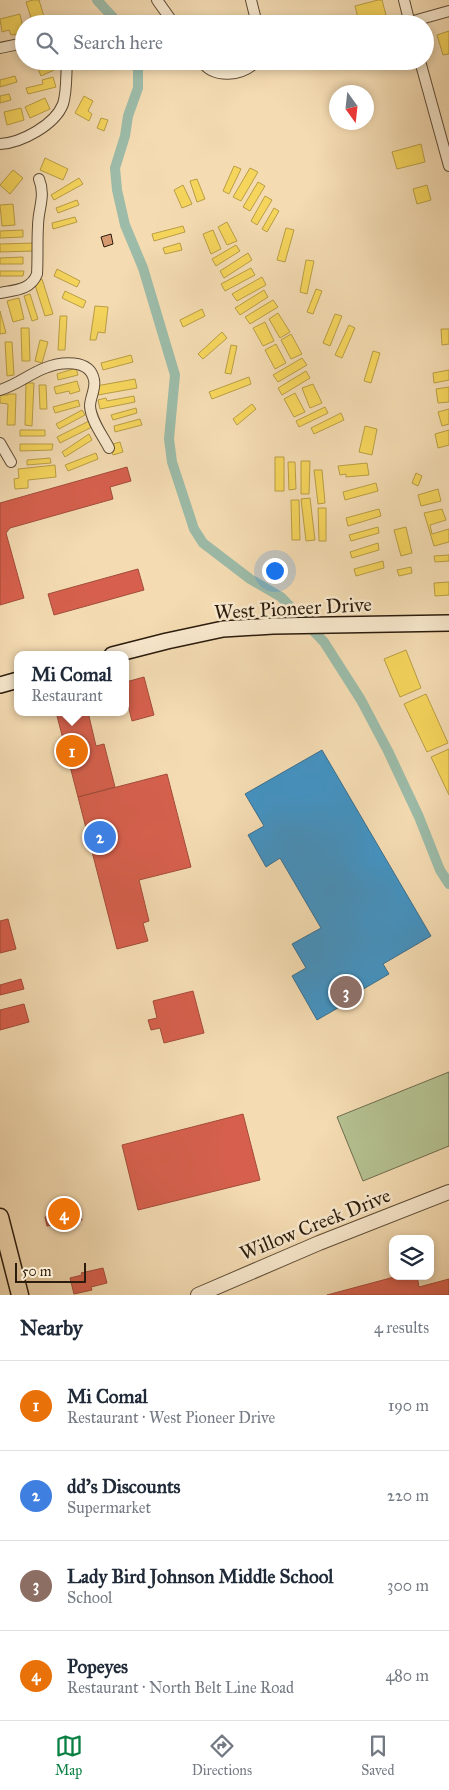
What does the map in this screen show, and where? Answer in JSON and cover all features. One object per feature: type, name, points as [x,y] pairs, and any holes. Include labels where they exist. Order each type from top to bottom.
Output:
[{"type":"main road","name":"West Pioneer Drive","points":[[129,651],[223,630],[274,626],[449,623]]},
{"type":"main road","points":[[0,685],[14,681]]},
{"type":"main road","points":[[0,1217],[20,1295]]},
{"type":"street","points":[[157,0],[168,15]]},
{"type":"street","points":[[251,0],[255,15]]},
{"type":"street","points":[[404,0],[408,15]]},
{"type":"street","points":[[434,16],[449,11]]},
{"type":"street","points":[[0,48],[15,45]]},
{"type":"street","points":[[0,144],[19,141],[47,124],[55,116],[64,100],[66,70]]},
{"type":"street","points":[[213,70],[223,75],[242,70]]},
{"type":"street","points":[[422,70],[449,166]]},
{"type":"street","points":[[0,293],[29,286],[35,282],[37,274],[38,224],[43,195],[39,179]]},
{"type":"street","points":[[0,390],[14,385],[45,368],[71,362],[86,368],[94,378],[95,383],[90,407],[94,420],[109,448]]},
{"type":"street","points":[[0,443],[11,462]]},
{"type":"street","name":"Willow Creek Drive","points":[[198,1295],[449,1192]]},
{"type":"green space","points":[[449,1072],[449,1146],[363,1181],[337,1117]]},
{"type":"building: Homes","points":[[39,0],[44,15],[30,15],[26,2]]},
{"type":"building: Homes","points":[[382,0],[386,15],[357,15],[355,6]]},
{"type":"building: Homes","points":[[15,15],[15,34],[11,35],[9,30],[2,32],[0,19]]},
{"type":"building: Homes","points":[[449,31],[449,54],[443,55],[437,35]]},
{"type":"building: Homes","points":[[39,70],[54,70],[41,76]]},
{"type":"building: Homes","points":[[15,76],[17,82],[0,87],[0,80]]},
{"type":"building: Homes","points":[[53,77],[56,87],[28,94],[26,88],[43,84],[42,80]]},
{"type":"building: Homes","points":[[9,94],[11,100],[0,103],[0,96]]},
{"type":"building: Homes","points":[[84,96],[93,101],[88,111],[92,114],[89,121],[75,113]]},
{"type":"building: Homes","points":[[45,98],[50,109],[30,118],[25,107]]},
{"type":"building: Homes","points":[[21,108],[24,120],[7,125],[4,112]]},
{"type":"building: Homes","points":[[101,118],[108,120],[104,131],[97,128]]},
{"type":"building: Homes","points":[[421,144],[425,162],[397,169],[392,152]]},
{"type":"building: Homes","points":[[45,158],[68,169],[63,180],[40,170]]},
{"type":"building: Homes","points":[[234,166],[241,169],[229,194],[223,191]]},
{"type":"building: Homes","points":[[250,168],[258,172],[241,201],[233,197]]},
{"type":"building: Homes","points":[[13,170],[23,178],[10,194],[0,185]]},
{"type":"building: Homes","points":[[79,178],[83,184],[54,200],[51,195]]},
{"type":"building: Homes","points":[[197,179],[205,199],[197,202],[190,181]]},
{"type":"building: Homes","points":[[258,182],[265,186],[250,211],[243,207]]},
{"type":"building: Homes","points":[[183,185],[192,204],[182,208],[174,190]]},
{"type":"building: Homes","points":[[427,185],[431,200],[417,204],[413,189]]},
{"type":"building: Homes","points":[[265,196],[272,200],[257,225],[251,221]]},
{"type":"building: Homes","points":[[77,200],[79,205],[58,213],[56,208]]},
{"type":"building: Homes","points":[[13,204],[15,225],[2,226],[0,205]]},
{"type":"building: Homes","points":[[274,208],[279,211],[267,232],[262,229]]},
{"type":"building: Homes","points":[[75,217],[77,222],[53,229],[52,223]]},
{"type":"building: Homes","points":[[227,222],[237,241],[227,245],[218,227]]},
{"type":"building: Homes","points":[[183,226],[185,232],[154,241],[152,234]]},
{"type":"building: Homes","points":[[286,228],[294,230],[285,262],[277,260]]},
{"type":"building: Homes","points":[[23,230],[23,237],[0,238],[0,231]]},
{"type":"building: Homes","points":[[213,230],[221,249],[211,254],[203,234]]},
{"type":"building: Homes","points":[[34,243],[34,251],[0,252],[0,244]]},
{"type":"building: Homes","points":[[180,243],[182,250],[165,254],[163,248]]},
{"type":"building: Homes","points":[[236,245],[240,251],[216,266],[212,259]]},
{"type":"building: Homes","points":[[248,253],[252,260],[224,278],[220,271]]},
{"type":"building: Homes","points":[[23,257],[23,264],[0,264],[0,258]]},
{"type":"building: Homes","points":[[306,260],[314,261],[307,294],[300,292]]},
{"type":"building: Homes","points":[[251,268],[255,275],[225,291],[221,284]]},
{"type":"building: Homes","points":[[57,269],[80,281],[77,287],[54,276]]},
{"type":"building: Homes","points":[[0,271],[24,271],[23,276],[0,276]]},
{"type":"building: Homes","points":[[262,277],[266,285],[237,301],[232,294]]},
{"type":"building: Homes","points":[[42,279],[53,314],[45,316],[34,282]]},
{"type":"building: Homes","points":[[316,289],[322,291],[313,314],[307,312]]},
{"type":"building: Homes","points":[[264,290],[268,297],[240,315],[235,308]]},
{"type":"building: Homes","points":[[65,291],[86,301],[83,308],[62,298]]},
{"type":"building: Homes","points":[[30,294],[38,319],[32,321],[24,296]]},
{"type":"building: Homes","points":[[19,298],[24,319],[13,322],[7,301]]},
{"type":"building: Homes","points":[[273,300],[278,307],[250,324],[245,317]]},
{"type":"building: Homes","points":[[95,306],[108,307],[105,333],[98,332],[96,340],[90,340]]},
{"type":"building: Homes","points":[[202,309],[205,316],[183,327],[180,320]]},
{"type":"building: Homes","points":[[0,311],[6,333],[0,334]]},
{"type":"building: Homes","points":[[278,313],[290,332],[280,338],[269,319]]},
{"type":"building: Homes","points":[[335,314],[342,316],[330,346],[323,343]]},
{"type":"building: Homes","points":[[60,316],[67,316],[65,350],[58,350]]},
{"type":"building: Homes","points":[[265,322],[274,341],[263,346],[253,328]]},
{"type":"building: Homes","points":[[349,325],[355,328],[342,358],[335,355]]},
{"type":"building: Homes","points":[[21,328],[29,328],[30,361],[22,361]]},
{"type":"building: Homes","points":[[441,329],[449,329],[449,344],[442,345]]},
{"type":"building: Homes","points":[[222,332],[227,338],[203,359],[198,354]]},
{"type":"building: Homes","points":[[291,334],[302,354],[291,359],[281,340]]},
{"type":"building: Homes","points":[[40,340],[48,342],[42,363],[35,361]]},
{"type":"building: Homes","points":[[5,342],[12,342],[14,375],[7,376]]},
{"type":"building: Homes","points":[[276,344],[286,363],[275,369],[265,350]]},
{"type":"building: Homes","points":[[231,345],[237,346],[231,374],[225,373]]},
{"type":"building: Homes","points":[[373,351],[380,353],[371,383],[364,381]]},
{"type":"building: Homes","points":[[131,355],[133,362],[103,370],[101,363]]},
{"type":"building: Homes","points":[[302,358],[307,365],[278,382],[273,375]]},
{"type":"building: Homes","points":[[76,368],[78,375],[58,380],[57,374]]},
{"type":"building: Homes","points":[[449,370],[449,380],[434,383],[433,373]]},
{"type":"building: Homes","points":[[306,371],[310,378],[282,395],[278,388]]},
{"type":"building: Homes","points":[[249,377],[251,384],[212,399],[209,392]]},
{"type":"building: Homes","points":[[135,379],[137,388],[98,395],[96,386]]},
{"type":"building: Homes","points":[[77,381],[80,391],[70,394],[69,391],[56,394],[54,387]]},
{"type":"building: Homes","points":[[26,383],[34,383],[32,426],[25,425]]},
{"type":"building: Homes","points":[[313,384],[322,403],[310,408],[302,388]]},
{"type":"building: Homes","points":[[39,385],[46,385],[47,409],[40,409]]},
{"type":"building: Homes","points":[[449,387],[449,402],[438,403],[436,389]]},
{"type":"building: Homes","points":[[295,393],[305,412],[294,417],[284,399]]},
{"type":"building: Homes","points":[[16,394],[15,425],[7,425],[8,404],[0,403],[0,395]]},
{"type":"building: Homes","points":[[134,396],[135,402],[100,409],[98,400],[106,398],[107,401]]},
{"type":"building: Homes","points":[[78,400],[80,406],[55,413],[53,407]]},
{"type":"building: Homes","points":[[252,404],[256,409],[237,425],[233,419]]},
{"type":"building: Homes","points":[[325,407],[328,413],[299,427],[296,421]]},
{"type":"building: Homes","points":[[136,408],[137,413],[113,420],[111,415]]},
{"type":"building: Homes","points":[[449,409],[449,424],[442,426],[438,412]]},
{"type":"building: Homes","points":[[82,410],[85,415],[59,429],[56,424]]},
{"type":"building: Homes","points":[[341,413],[344,420],[314,434],[311,428]]},
{"type":"building: Homes","points":[[140,419],[142,425],[115,432],[114,426]]},
{"type":"building: Homes","points":[[89,421],[92,427],[60,443],[57,437]]},
{"type":"building: Homes","points":[[365,426],[377,429],[372,455],[359,452]]},
{"type":"building: Homes","points":[[20,430],[45,430],[45,436],[20,436]]},
{"type":"building: Homes","points":[[449,430],[449,445],[438,448],[435,434]]},
{"type":"building: Homes","points":[[89,434],[92,440],[65,457],[62,452]]},
{"type":"building: Homes","points":[[120,442],[123,452],[113,455],[110,445]]},
{"type":"building: Homes","points":[[20,444],[53,444],[52,450],[20,451]]},
{"type":"building: Homes","points":[[96,453],[98,459],[68,471],[65,465]]},
{"type":"building: Homes","points":[[275,457],[284,457],[284,491],[275,491]]},
{"type":"building: Homes","points":[[50,458],[51,463],[27,465],[27,460]]},
{"type":"building: Homes","points":[[301,461],[310,461],[309,494],[301,494]]},
{"type":"building: Homes","points":[[288,462],[295,462],[296,489],[289,490]]},
{"type":"building: Homes","points":[[367,463],[369,475],[346,477],[346,474],[340,475],[338,466]]},
{"type":"building: Homes","points":[[55,465],[56,477],[28,480],[28,488],[15,489],[14,479],[19,478],[18,469]]},
{"type":"building: Homes","points":[[314,470],[322,470],[325,503],[318,504]]},
{"type":"building: Homes","points":[[416,473],[422,476],[418,486],[412,483]]},
{"type":"building: Homes","points":[[376,483],[378,491],[345,500],[343,492]]},
{"type":"building: Homes","points":[[438,489],[441,501],[421,506],[418,495]]},
{"type":"building: Homes","points":[[310,498],[315,540],[306,541],[301,499]]},
{"type":"building: Homes","points":[[291,500],[299,500],[300,540],[292,540]]},
{"type":"building: Homes","points":[[318,508],[326,508],[326,541],[319,541]]},
{"type":"building: Homes","points":[[379,509],[381,516],[348,526],[346,518]]},
{"type":"building: Homes","points":[[442,509],[446,520],[430,525],[432,534],[449,529],[449,542],[434,546],[424,513]]},
{"type":"building: Homes","points":[[378,527],[379,533],[351,541],[349,535]]},
{"type":"building: Homes","points":[[406,527],[412,553],[401,556],[394,530]]},
{"type":"building: Homes","points":[[378,543],[379,550],[352,558],[350,552]]},
{"type":"building: Homes","points":[[449,555],[449,561],[435,562],[434,556]]},
{"type":"building: Homes","points":[[383,561],[384,568],[356,576],[354,569]]},
{"type":"building: Homes","points":[[411,567],[412,573],[399,576],[397,570]]},
{"type":"building: Homes","points":[[449,582],[449,595],[435,596],[434,583]]},
{"type":"building: Homes","points":[[406,650],[421,688],[400,697],[384,659]]},
{"type":"building: Homes","points":[[426,694],[448,743],[427,752],[404,704]]},
{"type":"building: Homes","points":[[449,749],[449,795],[431,757]]},
{"type":"building: Shops","points":[[127,467],[131,481],[110,487],[113,499],[10,528],[6,533],[24,598],[0,605],[0,503]]},
{"type":"building: Shops","points":[[138,569],[144,590],[54,615],[48,594]]},
{"type":"building: Shops","points":[[144,677],[154,715],[132,721],[129,709],[129,681]]},
{"type":"building: Shops","points":[[57,716],[89,716],[96,746],[104,744],[115,787],[78,797]]},
{"type":"building: Shops","points":[[167,774],[191,867],[139,880],[149,921],[143,923],[148,941],[117,949],[78,797]]},
{"type":"building: Shops","points":[[8,919],[16,949],[0,953],[0,921]]},
{"type":"building: Shops","points":[[21,979],[24,989],[0,995],[0,985]]},
{"type":"building: Shops","points":[[193,991],[204,1033],[164,1043],[160,1028],[151,1030],[148,1020],[157,1018],[153,1001]]},
{"type":"building: Shops","points":[[24,1004],[29,1022],[0,1030],[0,1010]]},
{"type":"building: Shops","points":[[243,1114],[260,1180],[138,1210],[122,1145]]},
{"type":"building: Shops","points":[[78,1205],[82,1220],[47,1226],[45,1217],[49,1216],[48,1212]]},
{"type":"building: Shops","points":[[103,1268],[107,1283],[91,1287],[92,1290],[74,1294],[70,1278],[82,1275],[81,1273]]},
{"type":"building: Shops","points":[[389,1278],[389,1280],[418,1280],[419,1287],[449,1279],[449,1295],[327,1295]]},
{"type":"building: Schools","points":[[322,750],[431,936],[383,964],[389,974],[360,991],[362,994],[317,1020],[292,976],[306,968],[292,944],[321,928],[280,858],[266,867],[248,835],[264,826],[245,794]]},
{"type":"building: Other","points":[[111,234],[113,244],[104,247],[101,237]]},
{"type":"waterway","points":[[97,0],[111,15]]},
{"type":"waterway","points":[[138,70],[138,88],[128,116],[125,136],[115,168],[117,190],[125,225],[143,268],[175,375],[169,439],[172,462],[194,529],[203,543],[250,579],[281,597],[324,642],[361,700],[388,751],[419,817],[440,870],[449,884]]},
{"type":"place","name":"Mi Comal","points":[[72,751]]},
{"type":"place","name":"dd's Discounts","points":[[100,837]]},
{"type":"place","name":"Lady Bird Johnson Middle School","points":[[346,992]]},
{"type":"place","name":"Popeyes","points":[[64,1214]]}]
